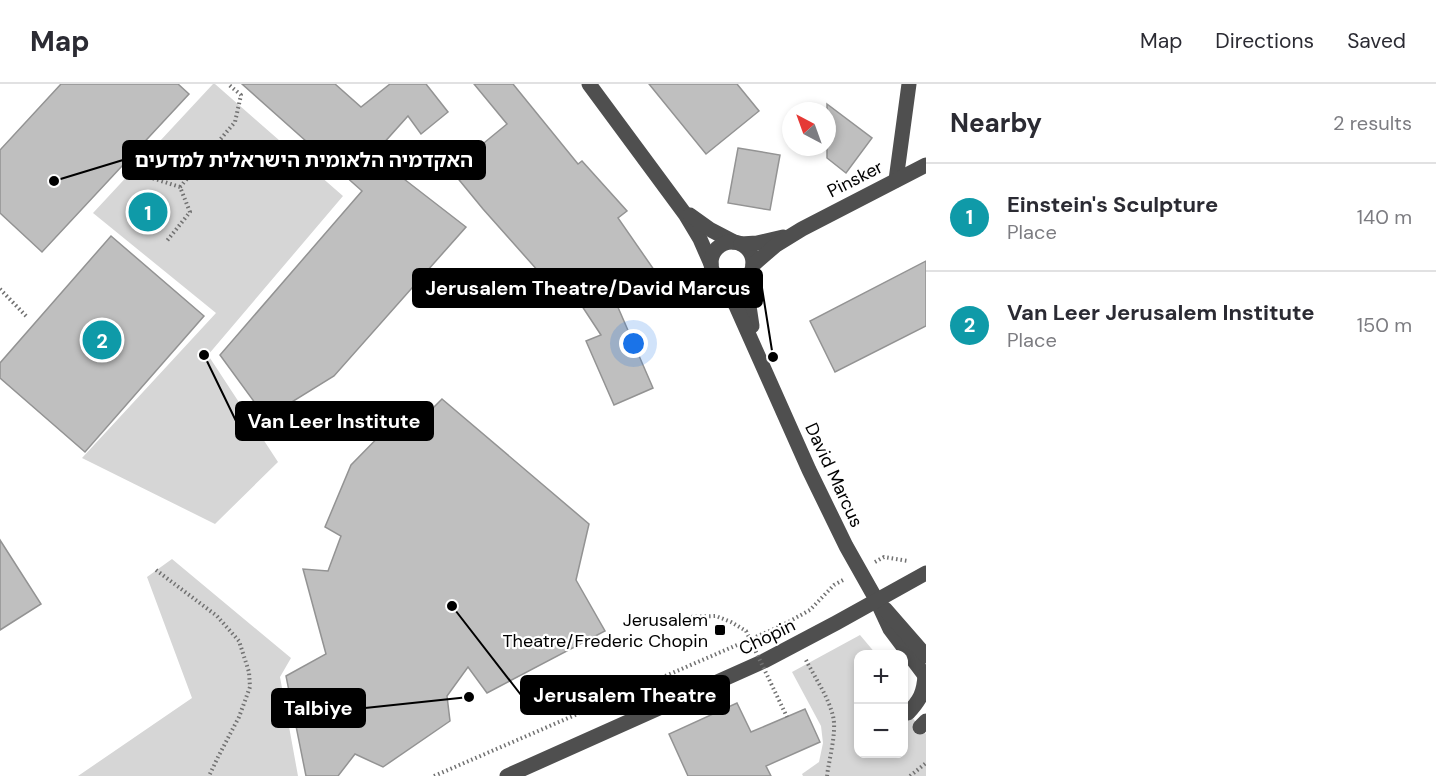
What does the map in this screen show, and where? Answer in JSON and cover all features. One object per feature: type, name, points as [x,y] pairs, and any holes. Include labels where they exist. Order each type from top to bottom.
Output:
[{"type":"street","points":[[589,84],[674,198],[700,239],[713,271],[721,281],[739,283],[751,270],[751,253],[747,247],[703,225],[674,198]]},
{"type":"street","points":[[896,180],[909,84]]},
{"type":"street","name":"Pinsker","points":[[737,243],[769,241],[785,236],[926,165]]},
{"type":"street","name":"Pinsker","points":[[751,270],[776,245],[802,228]]},
{"type":"street","points":[[711,264],[715,250],[720,245],[726,242],[737,243]]},
{"type":"street","name":"David Marcus","points":[[751,270],[748,299],[762,364]]},
{"type":"street","name":"David Marcus","points":[[721,281],[736,306],[809,470],[877,601]]},
{"type":"street","name":"Chopin","points":[[507,776],[753,666],[926,573]]},
{"type":"street","points":[[877,601],[926,656]]},
{"type":"street","points":[[877,601],[890,629],[925,676],[921,697],[908,713]]},
{"type":"path","points":[[180,188],[235,122],[241,95],[228,84]]},
{"type":"path","points":[[151,161],[152,178],[180,188],[190,212],[166,242]]},
{"type":"path","points":[[0,289],[27,317]]},
{"type":"path","points":[[156,570],[217,616],[239,641],[249,672],[250,687],[239,717],[209,776]]},
{"type":"path","points":[[434,776],[781,626],[810,610],[834,585]]},
{"type":"path","points":[[660,622],[688,617],[716,616],[746,631],[787,717]]},
{"type":"path","points":[[797,644],[833,717],[832,748],[827,776]]},
{"type":"path","points":[[910,776],[926,764]]},
{"type":"shaded area","points":[[213,84],[343,196],[208,355],[278,462],[215,524],[82,458],[216,313],[93,213]]},
{"type":"shaded area","points":[[172,559],[291,658],[280,677],[298,776],[78,776],[192,698],[147,577]]},
{"type":"shaded area","points":[[860,635],[873,650],[854,650],[854,758],[908,758],[908,713],[926,734],[926,776],[803,776],[802,774],[819,762],[823,743],[821,726],[792,672]]},
{"type":"building","points":[[61,84],[178,84],[189,94],[42,252],[0,213],[0,150]]},
{"type":"building","points":[[242,84],[335,84],[361,107],[390,84],[426,84],[448,112],[421,134],[408,116],[373,155],[466,227],[334,376],[266,418],[220,355],[362,191]]},
{"type":"building","points":[[474,84],[513,84],[578,164],[582,161],[627,211],[618,218],[659,277],[617,305],[653,388],[614,405],[586,341],[601,335],[559,271],[547,281],[451,170],[507,124]]},
{"type":"building","points":[[649,84],[737,84],[759,111],[706,154]]},
{"type":"building","points":[[836,111],[872,138],[846,173],[827,156],[836,156]]},
{"type":"building","points":[[738,148],[780,155],[770,210],[728,203]]},
{"type":"building","points":[[111,236],[204,316],[85,452],[0,378],[0,363]]},
{"type":"building","points":[[926,261],[926,326],[835,372],[810,321]]},
{"type":"building","points":[[442,399],[589,524],[576,580],[605,631],[487,693],[468,667],[447,696],[450,721],[383,767],[355,754],[338,776],[306,776],[286,676],[326,654],[303,569],[328,571],[341,536],[325,527],[351,465],[397,418],[409,432]]},
{"type":"building","points":[[0,540],[41,604],[0,630]]},
{"type":"building","points":[[737,703],[751,732],[805,709],[820,742],[766,766],[771,776],[688,776],[669,734]]},
{"type":"place","name":"האקדמיה הלאומית הישראלית למדעים","points":[[54,181]]},
{"type":"place","name":"Einstein's Sculpture","points":[[148,212]]},
{"type":"place","name":"Van Leer Jerusalem Institute","points":[[102,340]]},
{"type":"place","name":"Van Leer Institute","points":[[204,355]]},
{"type":"place","name":"Jerusalem Theatre/David Marcus","points":[[773,357]]},
{"type":"place","name":"Jerusalem Theatre","points":[[452,606]]},
{"type":"place","name":"Jerusalem Theatre/Frederic Chopin","points":[[720,630]]},
{"type":"place","name":"Talbiye","points":[[469,697]]}]
